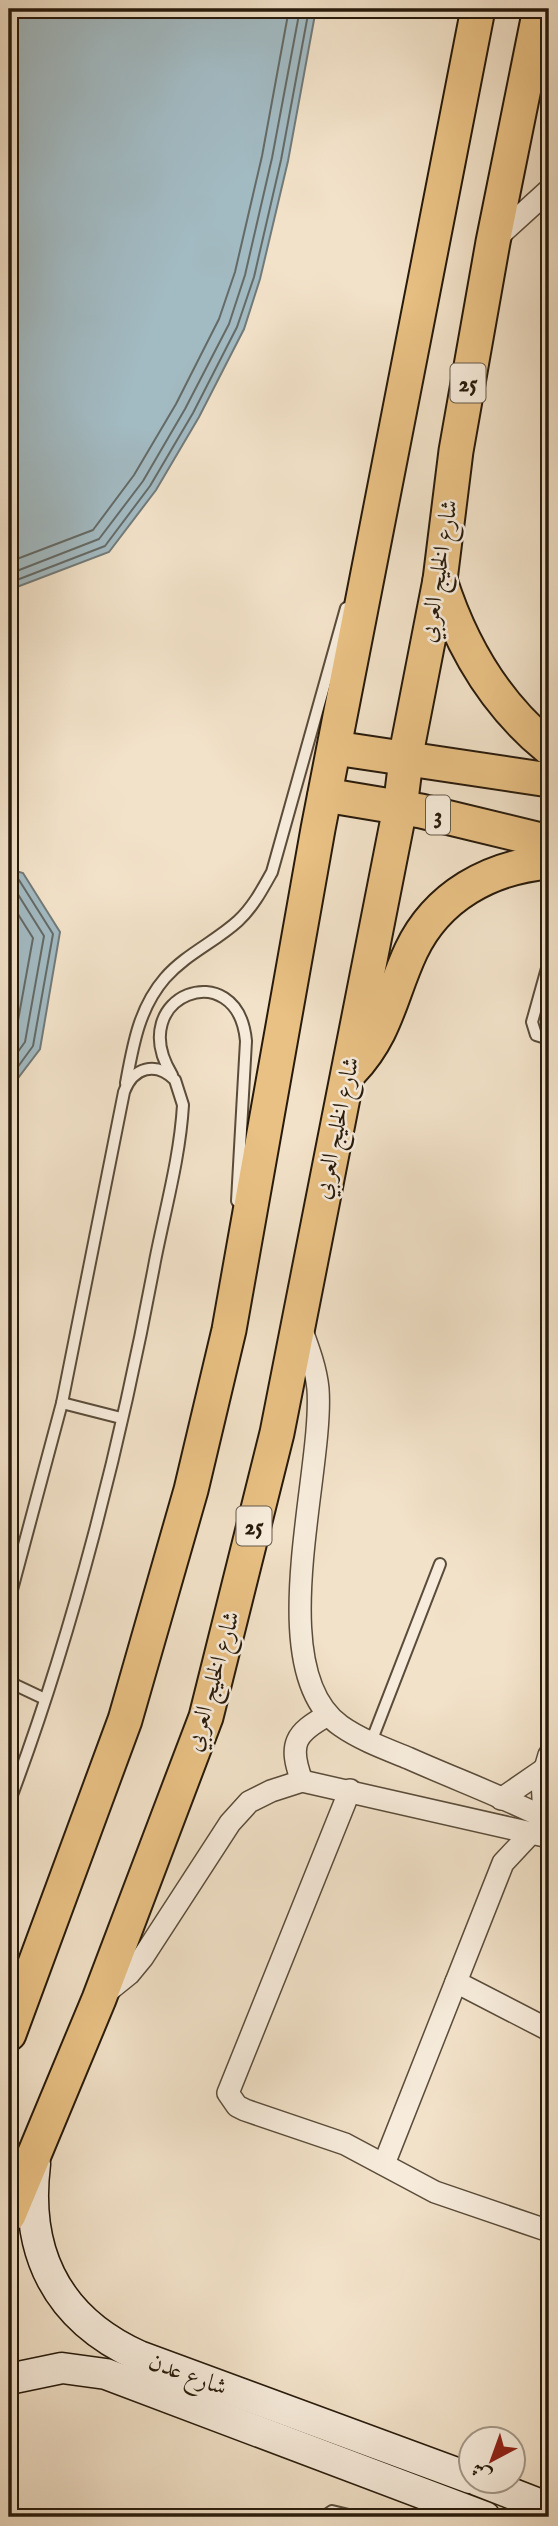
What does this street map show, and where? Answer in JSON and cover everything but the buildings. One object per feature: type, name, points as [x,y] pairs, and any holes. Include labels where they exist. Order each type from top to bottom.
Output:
[{"type":"main road","points":[[9,2035],[125,1720],[191,1490],[229,1330],[325,795],[478,9]]},
{"type":"main road","name":"شارع الخليج العربي","points":[[9,2215],[99,1998],[206,1717],[277,1433],[400,807],[406,759],[440,580],[456,451],[493,242],[540,9]]},
{"type":"main road","points":[[440,580],[449,609],[476,666],[514,715],[549,748]]},
{"type":"main road","name":"3","points":[[335,748],[549,780]]},
{"type":"main road","name":"3","points":[[325,795],[400,807],[549,842]]},
{"type":"main road","points":[[347,1076],[382,1030],[411,950],[441,908],[467,887],[498,872],[549,862]]},
{"type":"main road","name":"شارع عدن","points":[[36,2153],[32,2201],[36,2230],[51,2277],[68,2307],[116,2346],[184,2388],[344,2464],[485,2517]]},
{"type":"main road","name":"شارع عدن","points":[[9,2379],[40,2370],[83,2369],[184,2388],[353,2434],[456,2472]]},
{"type":"main road","points":[[344,2464],[353,2434]]},
{"type":"main road","points":[[498,2494],[518,2507],[549,2508]]},
{"type":"street","points":[[493,242],[549,190]]},
{"type":"street","points":[[299,1323],[318,1387],[300,1624],[304,1660],[328,1715],[371,1742],[501,1799],[543,1827]]},
{"type":"street","points":[[302,1781],[296,1763],[295,1745],[301,1732],[328,1715]]},
{"type":"street","points":[[501,1799],[546,1762]]},
{"type":"street","points":[[384,2164],[503,1863],[543,1827],[546,1762]]},
{"type":"street","points":[[99,1998],[129,1973],[143,1957],[230,1823],[249,1802],[271,1791],[302,1781],[493,1824],[543,1827]]},
{"type":"street","points":[[350,1790],[228,2093],[237,2106],[244,2110],[345,2144],[435,2192],[549,2231]]},
{"type":"street","points":[[493,1824],[503,1863]]},
{"type":"street","points":[[456,1982],[549,2030]]},
{"type":"lane","points":[[354,580],[394,451]]},
{"type":"lane","points":[[9,1601],[62,1403],[135,1035],[156,990],[180,963],[238,921],[272,872],[350,593]]},
{"type":"lane","points":[[549,961],[532,1022],[536,1035],[549,1039]]},
{"type":"lane","points":[[9,1804],[14,1776],[45,1699],[121,1418],[149,1296],[182,1113],[182,1098],[163,1059],[159,1040],[162,1023],[169,1009],[180,997],[197,991],[208,991],[225,999],[242,1018],[246,1041],[236,1209]]},
{"type":"lane","points":[[124,1092],[134,1075],[148,1068],[160,1070],[175,1080]]},
{"type":"lane","points":[[229,1330],[235,1222]]},
{"type":"lane","points":[[62,1403],[121,1418]]},
{"type":"lane","points":[[371,1742],[440,1564]]},
{"type":"lane","points":[[9,1682],[45,1699]]},
{"type":"lane","points":[[323,2517],[332,2511],[356,2517]]},
{"type":"water","points":[[9,9],[316,9],[288,161],[260,279],[244,329],[199,417],[156,490],[109,552],[9,590]]},
{"type":"water","points":[[9,869],[23,873],[60,932],[40,1049],[9,1090]]}]
